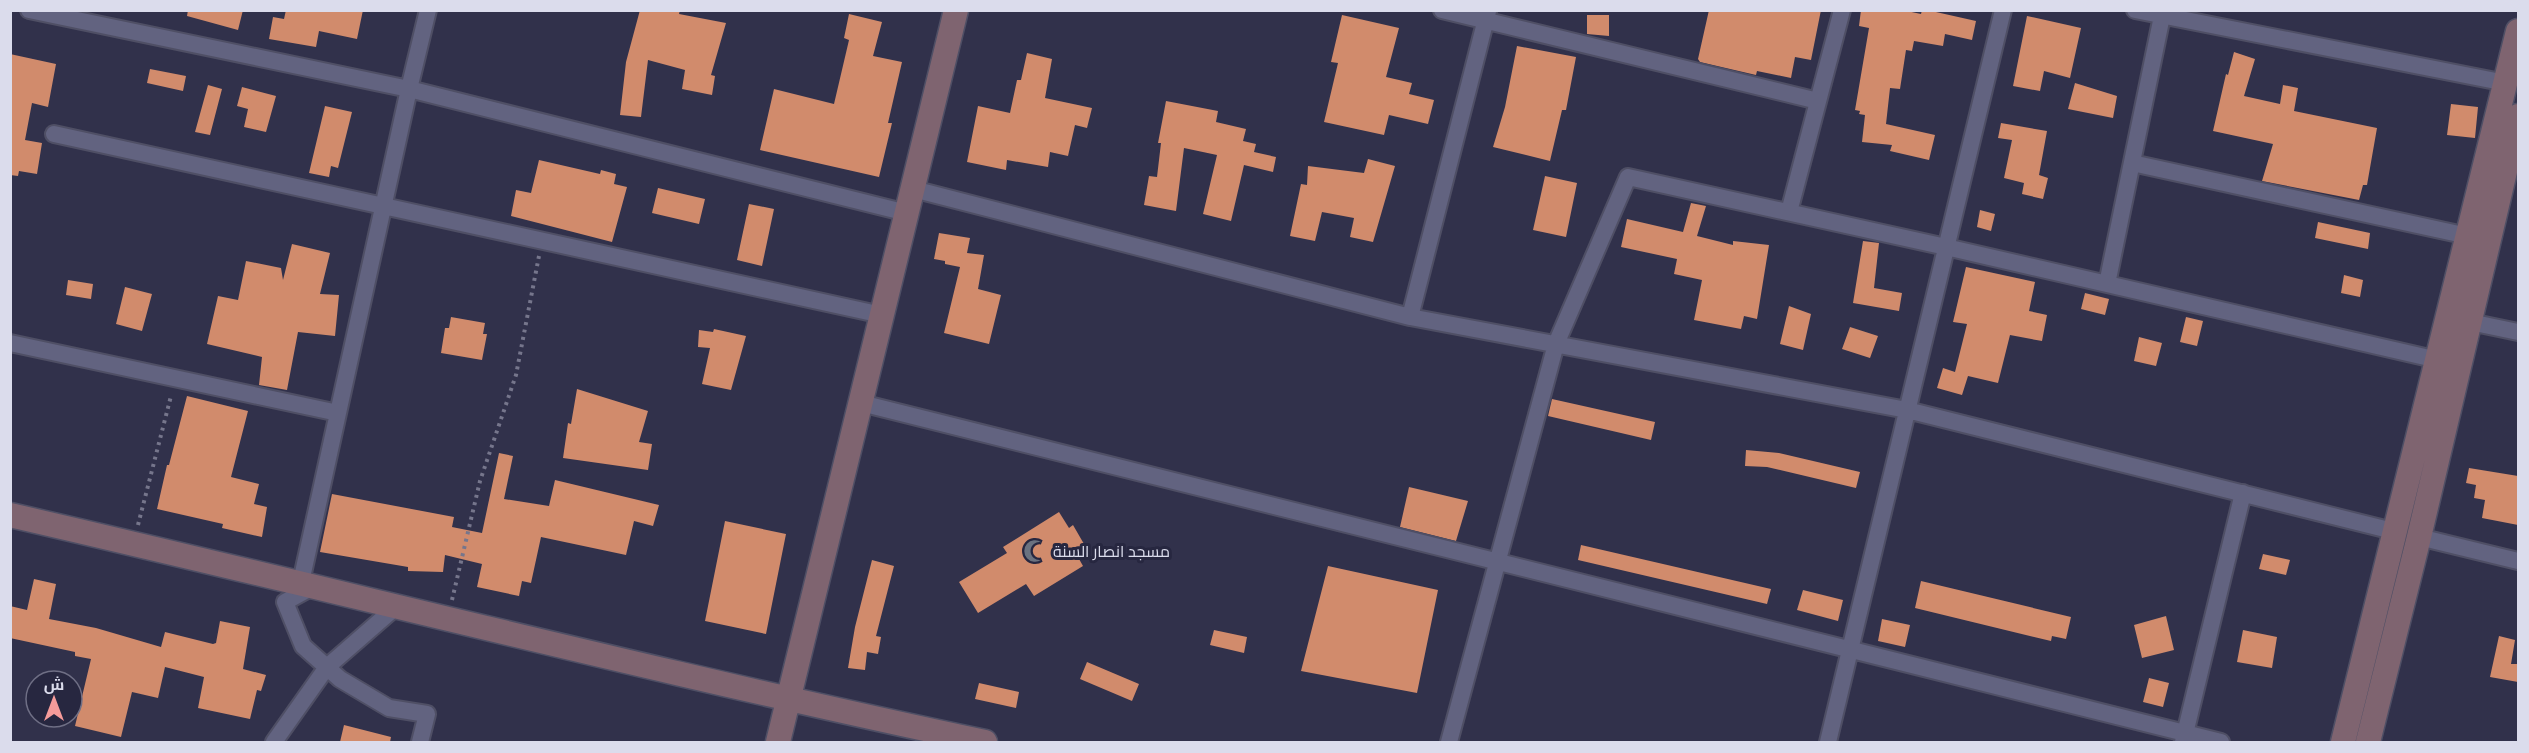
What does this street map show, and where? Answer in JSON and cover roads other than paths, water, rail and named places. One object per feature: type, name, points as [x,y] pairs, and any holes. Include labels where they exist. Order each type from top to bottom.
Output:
[{"type":"street","points":[[29,10],[409,89],[907,213]]},
{"type":"street","points":[[420,742],[427,714],[389,708],[340,679],[303,646],[285,602],[307,584],[338,413],[428,10]]},
{"type":"street","points":[[778,742],[956,10]]},
{"type":"street","points":[[1442,10],[1487,16],[1818,101]]},
{"type":"street","points":[[1789,212],[1842,10]]},
{"type":"street","points":[[1828,742],[2003,10]]},
{"type":"street","points":[[2135,10],[2506,83]]},
{"type":"street","points":[[1410,317],[1487,16]]},
{"type":"street","points":[[2107,284],[2162,16]]},
{"type":"street","points":[[2368,742],[2408,534],[2438,360],[2518,37]]},
{"type":"street","points":[[2343,742],[2408,534],[2470,322],[2518,116]]},
{"type":"street","points":[[54,134],[882,315]]},
{"type":"street","points":[[2132,163],[2469,236]]},
{"type":"street","points":[[1449,742],[1556,344],[1628,177],[2438,360]]},
{"type":"street","points":[[913,189],[1410,317],[1907,410],[2518,561]]},
{"type":"street","points":[[2470,322],[2518,332]]},
{"type":"street","points":[[10,343],[338,413]]},
{"type":"street","points":[[861,403],[1850,650],[2184,738],[2221,742]]},
{"type":"street","points":[[2184,738],[2243,494]]},
{"type":"street","points":[[10,515],[788,700],[985,742]]},
{"type":"street","points":[[274,742],[327,667],[397,606]]},
{"type":"place","name":"مسجد انصار السنة","points":[[1035,551]]}]
